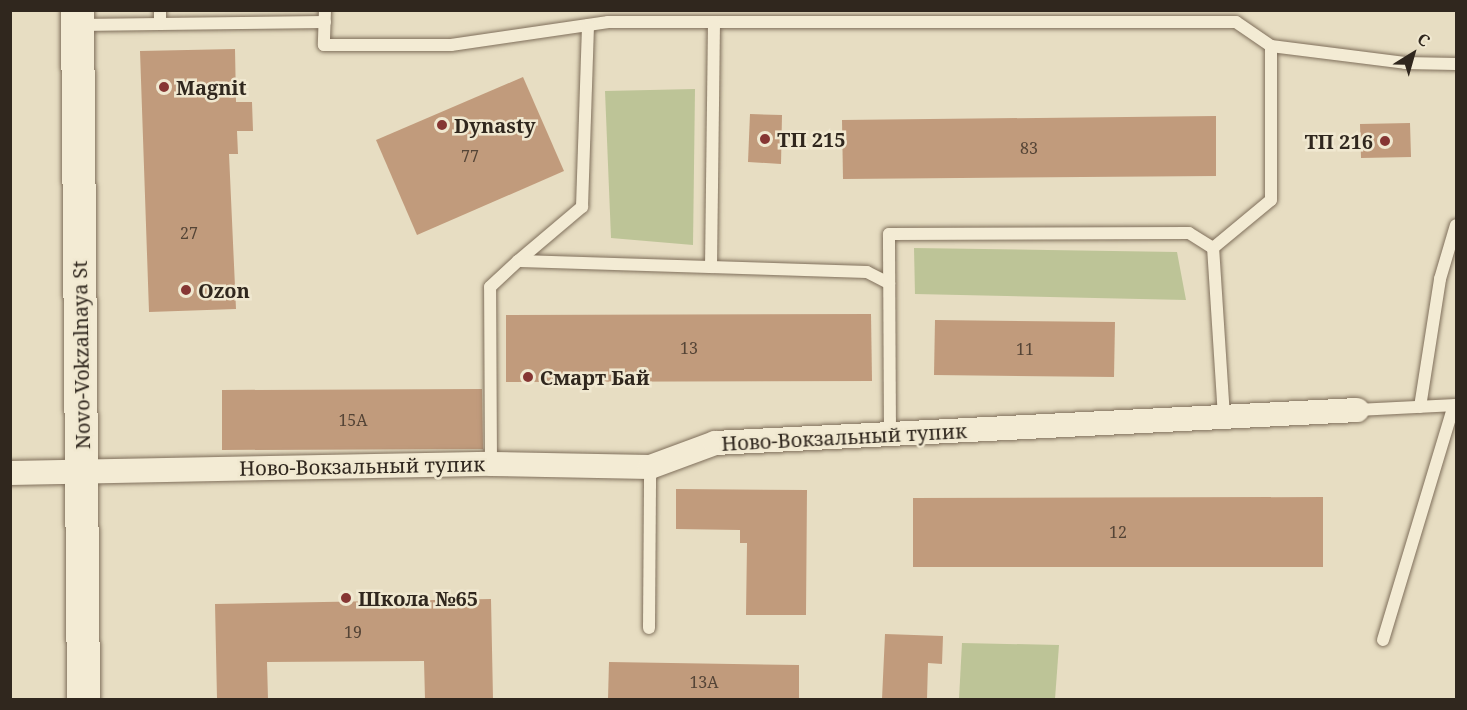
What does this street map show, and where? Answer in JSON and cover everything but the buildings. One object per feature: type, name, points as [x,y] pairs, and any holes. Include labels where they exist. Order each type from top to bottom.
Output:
[{"type":"main road","name":"Novo-Vokzalnaya St","points":[[77,18],[83,473],[83,699]]},
{"type":"street","name":"Ново-Вокзальный тупик","points":[[10,473],[491,464],[650,467],[715,442],[1357,410]]},
{"type":"lane","points":[[77,18],[325,16],[324,45],[451,45],[588,25],[714,22],[1236,22],[1271,46],[1405,63],[1456,64]]},
{"type":"lane","points":[[711,267],[714,22]]},
{"type":"lane","points":[[491,464],[490,287],[582,207],[588,25]]},
{"type":"lane","points":[[1213,249],[1271,200],[1271,46]]},
{"type":"lane","points":[[1420,407],[1440,279],[1456,225]]},
{"type":"lane","points":[[890,434],[889,234],[1189,233],[1213,249]]},
{"type":"lane","points":[[1213,249],[1224,417]]},
{"type":"lane","points":[[518,261],[867,272],[889,282]]},
{"type":"lane","points":[[1357,410],[1455,405],[1383,640]]},
{"type":"lane","points":[[649,628],[650,467]]},
{"type":"green space","points":[[695,89],[693,245],[611,238],[605,91]]},
{"type":"green space","points":[[914,248],[1177,252],[1186,300],[915,294]]},
{"type":"green space","points":[[962,643],[1059,645],[1055,699],[959,699]]},
{"type":"place","name":"Magnit","points":[[164,87]]},
{"type":"place","name":"Dynasty","points":[[442,125]]},
{"type":"place","name":"ТП 215","points":[[765,139]]},
{"type":"place","name":"ТП 216","points":[[1385,141]]},
{"type":"place","name":"Ozon","points":[[186,290]]},
{"type":"place","name":"Смарт Бай","points":[[528,377]]},
{"type":"place","name":"Школа №65","points":[[346,598]]}]
